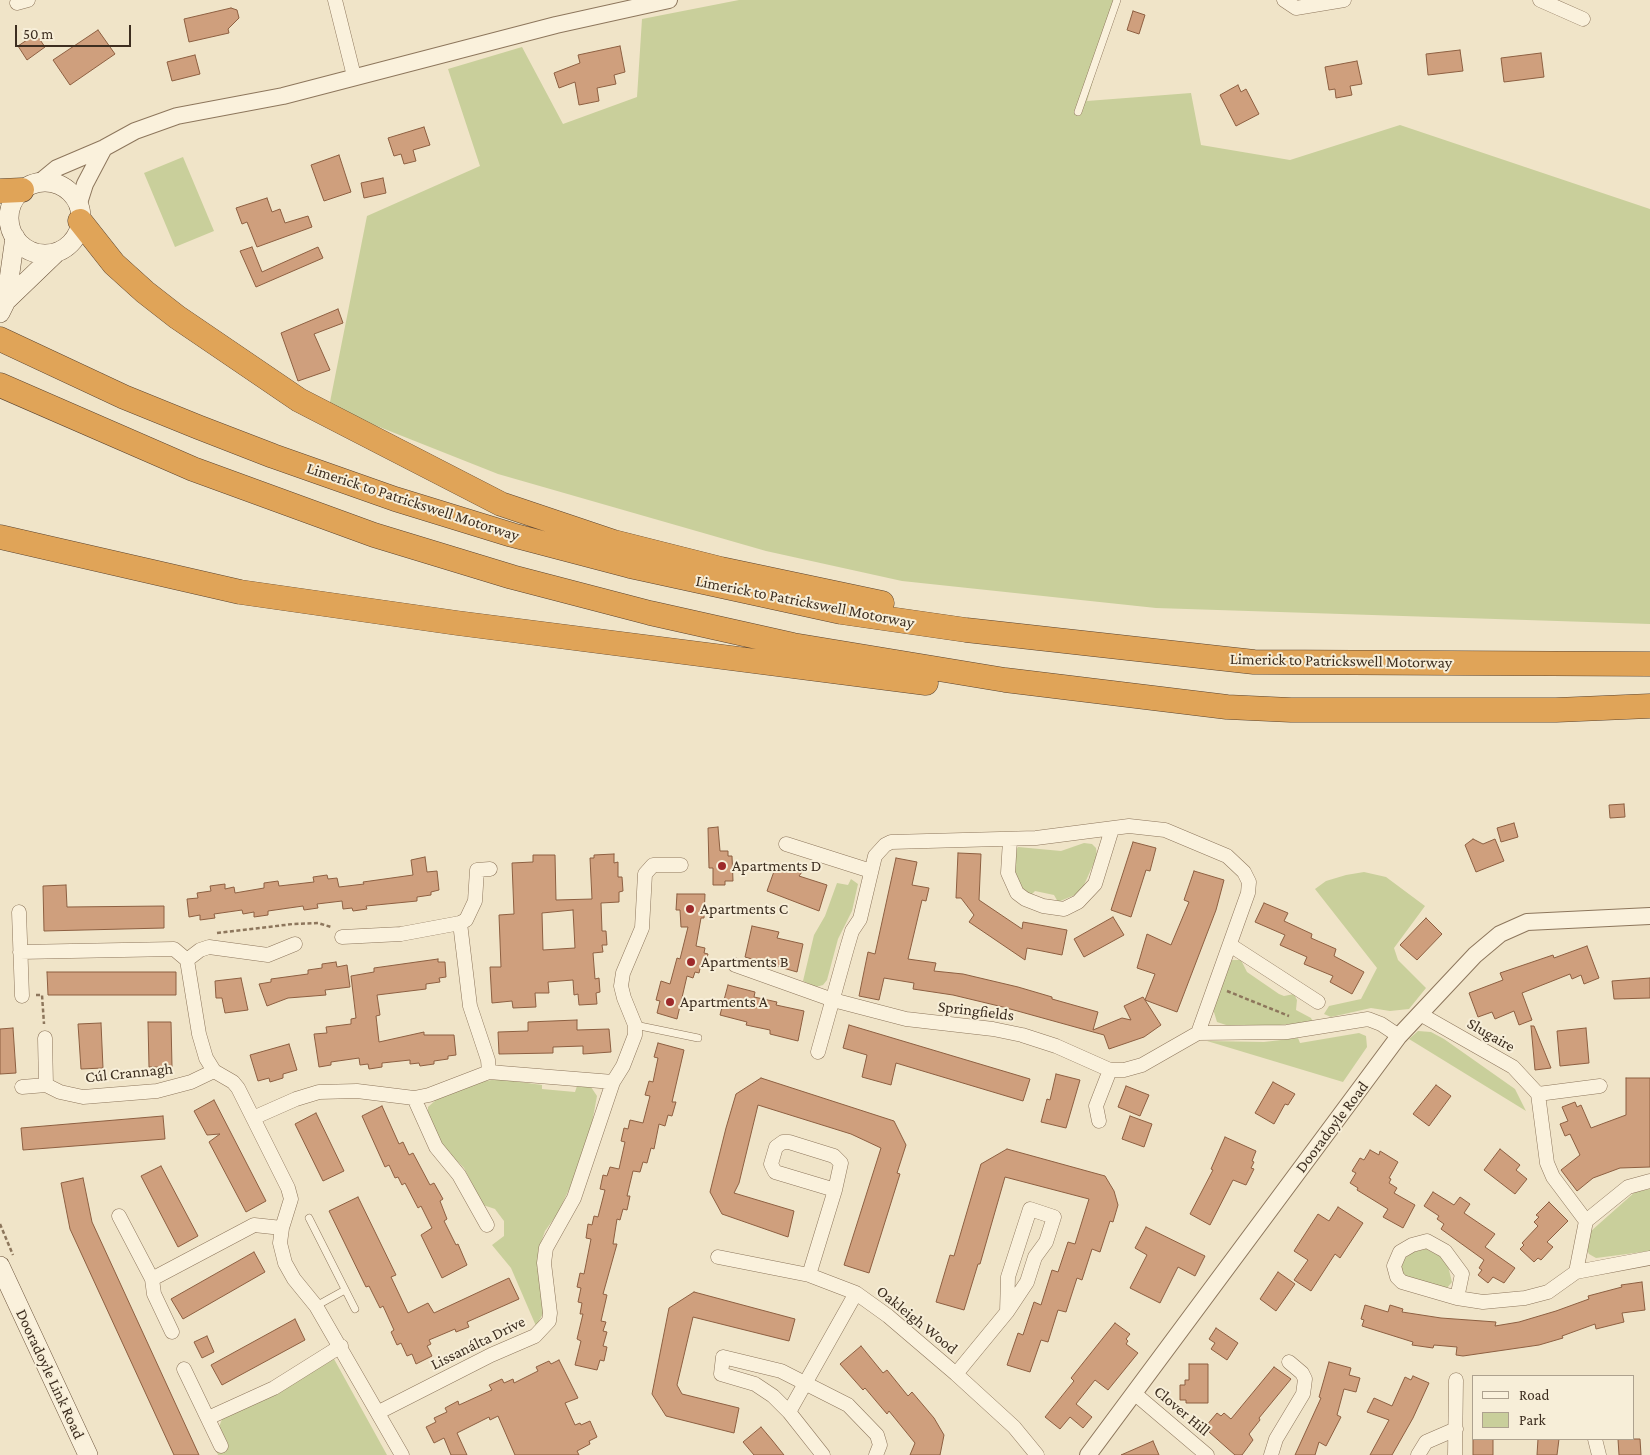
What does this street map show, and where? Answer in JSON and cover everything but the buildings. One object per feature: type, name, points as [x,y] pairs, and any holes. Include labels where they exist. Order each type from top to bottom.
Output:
[{"type":"highway","points":[[79,213],[114,264],[177,317],[300,400],[501,504],[614,542],[721,569],[965,620],[1185,654]]},
{"type":"highway","name":"Limerick to Patrickswell Motorway","points":[[0,339],[124,397],[265,453],[395,499],[521,537],[718,587],[841,612],[966,630],[1254,662],[1650,664]]},
{"type":"highway","points":[[0,385],[193,470],[374,535],[512,578],[650,614],[793,645],[1005,680],[1226,707]]},
{"type":"highway","points":[[0,538],[240,592],[457,623],[1118,708],[1556,710],[1650,706]]},
{"type":"main road","points":[[3,307],[57,252],[73,240],[79,213],[72,195],[63,187],[52,183],[21,188],[11,207],[10,228],[15,237],[23,246],[33,252],[45,254],[57,252]]},
{"type":"main road","points":[[3,307],[15,237]]},
{"type":"main road","name":"Dooradoyle Link Road","points":[[0,1266],[88,1455]]},
{"type":"street","points":[[335,0],[354,76]]},
{"type":"street","points":[[21,188],[57,168],[104,148],[135,131],[177,116],[283,96],[556,25],[669,0]]},
{"type":"street","points":[[1284,0],[1296,8],[1344,0]]},
{"type":"street","points":[[1540,0],[1583,19]]},
{"type":"street","points":[[79,213],[85,184],[104,148]]},
{"type":"street","points":[[818,1052],[852,931],[860,919],[871,871],[880,849],[891,842],[1010,840],[1129,826],[1165,830],[1228,856],[1244,872],[1248,882],[1248,888],[1230,945],[1198,1032]]},
{"type":"street","points":[[1010,840],[1008,873],[1016,891],[1025,899],[1043,906],[1064,909],[1087,894],[1095,884],[1112,829]]},
{"type":"street","points":[[786,844],[871,871]]},
{"type":"street","points":[[636,1025],[624,998],[621,986],[623,973],[642,928],[645,874],[653,865],[681,865]]},
{"type":"street","points":[[342,937],[401,934],[460,923],[466,920],[475,901],[477,870],[490,869]]},
{"type":"street","points":[[19,912],[22,996]]},
{"type":"street","name":"Dooradoyle Road","points":[[1088,1455],[1399,1036],[1475,954],[1489,942],[1516,926],[1544,920],[1650,916]]},
{"type":"street","points":[[460,923],[470,1006],[488,1060],[489,1072]]},
{"type":"street","points":[[187,960],[200,950],[209,947],[268,955],[295,944]]},
{"type":"street","points":[[1230,945],[1318,1002]]},
{"type":"street","points":[[20,952],[174,949],[187,960],[199,1034],[206,1058],[214,1071],[233,1082],[288,1188],[291,1199],[282,1228],[280,1243],[285,1263],[294,1279],[316,1306],[341,1346],[402,1455]]},
{"type":"street","name":"Springfields","points":[[735,965],[833,1000],[906,1019],[993,1029],[1022,1035],[1056,1046],[1110,1070]]},
{"type":"street","name":"Slugaire","points":[[1420,1014],[1513,1067],[1538,1094]]},
{"type":"street","points":[[1099,1121],[1096,1106],[1110,1070],[1124,1070],[1142,1065],[1198,1032],[1253,1034],[1312,1028],[1368,1019],[1381,1024],[1399,1036]]},
{"type":"street","name":"Lissanálta Drive","points":[[379,1412],[490,1355],[535,1336],[545,1326],[550,1313],[544,1263],[546,1248],[574,1198],[613,1082],[632,1047],[636,1025]]},
{"type":"street","points":[[45,1038],[46,1085]]},
{"type":"street","name":"Cúl Crannagh","points":[[22,1087],[46,1085],[60,1092],[82,1097],[157,1091],[192,1082],[214,1071]]},
{"type":"street","points":[[253,1118],[296,1099],[319,1092],[357,1091],[414,1098],[429,1095],[489,1072],[613,1082]]},
{"type":"street","points":[[1586,1221],[1553,1176],[1548,1163],[1538,1094],[1600,1086]]},
{"type":"street","points":[[414,1098],[436,1147],[459,1175],[487,1225]]},
{"type":"street","points":[[809,1275],[835,1190],[841,1168],[838,1158],[789,1142],[783,1142],[776,1147],[771,1164],[775,1172],[835,1190]]},
{"type":"street","points":[[1576,1272],[1586,1221],[1628,1187],[1650,1181]]},
{"type":"street","name":"Oakleigh Wood","points":[[956,1374],[1007,1312],[1027,1282],[1035,1257],[1046,1242],[1054,1217],[1030,1209],[1008,1277],[1007,1312]]},
{"type":"street","points":[[119,1216],[152,1279],[154,1294],[172,1332]]},
{"type":"street","points":[[152,1279],[254,1225],[282,1228]]},
{"type":"street","points":[[1457,1298],[1462,1274],[1451,1258],[1434,1244],[1428,1241],[1412,1245],[1400,1252],[1396,1258],[1395,1272],[1402,1282],[1457,1298],[1483,1302],[1525,1298],[1548,1292],[1576,1272],[1650,1258]]},
{"type":"street","name":"Oakleigh Wood","points":[[718,1257],[809,1275],[856,1293],[888,1316],[956,1374],[1014,1427],[1037,1455]]},
{"type":"street","name":"Oakleigh Wood","points":[[789,1412],[856,1293]]},
{"type":"street","points":[[208,1418],[274,1388],[341,1346]]},
{"type":"street","points":[[823,1455],[774,1396],[755,1384],[721,1374],[723,1357],[780,1371],[848,1405],[877,1435],[880,1444],[876,1455]]},
{"type":"street","points":[[1271,1455],[1276,1439],[1303,1394],[1305,1380],[1302,1373],[1289,1362]]},
{"type":"street","points":[[184,1369],[221,1446]]},
{"type":"street","points":[[1455,1455],[1456,1380]]},
{"type":"street","name":"Clover Hill","points":[[1134,1393],[1207,1455]]},
{"type":"street","points":[[1418,1455],[1426,1442],[1456,1429]]},
{"type":"street","points":[[1595,1440],[1599,1455]]},
{"type":"lane","points":[[1078,112],[1117,0]]},
{"type":"lane","points":[[636,1025],[698,1038]]},
{"type":"lane","points":[[310,1218],[355,1309]]},
{"type":"lane","points":[[316,1306],[345,1290]]},
{"type":"path","points":[[217,933],[294,924],[318,923],[331,927]]},
{"type":"path","points":[[1215,986],[1297,1019],[1312,1028]]},
{"type":"path","points":[[22,996],[42,995],[45,1038]]},
{"type":"green space","points":[[739,0],[1117,0],[1087,101],[1191,93],[1201,145],[1290,160],[1400,125],[1650,209],[1650,624],[1156,608],[902,581],[766,551],[498,474],[329,407],[367,216],[480,166],[448,69],[522,47],[563,124],[637,97],[642,19]]},
{"type":"green space","points":[[183,157],[214,231],[175,247],[144,173]]},
{"type":"green space","points":[[1084,843],[1092,844],[1096,848],[1097,856],[1084,885],[1077,894],[1058,902],[1054,895],[1035,891],[1030,896],[1022,888],[1013,870],[1014,853],[1018,847],[1061,851]]},
{"type":"green space","points":[[1364,872],[1386,877],[1425,906],[1394,948],[1398,960],[1426,988],[1409,1009],[1390,1011],[1371,1008],[1331,1017],[1324,1014],[1329,1006],[1361,999],[1377,968],[1315,889],[1326,881]]},
{"type":"green space","points":[[851,879],[858,884],[852,911],[838,939],[827,980],[823,985],[816,987],[803,981],[814,935],[825,916],[837,883],[848,885]]},
{"type":"green space","points":[[1232,960],[1241,960],[1247,972],[1279,994],[1284,996],[1294,994],[1297,1000],[1296,1010],[1311,1018],[1313,1022],[1269,1026],[1229,1026],[1217,1022],[1213,1009]]},
{"type":"green space","points":[[1418,1031],[1431,1032],[1444,1039],[1515,1089],[1526,1111],[1409,1039]]},
{"type":"green space","points":[[1359,1033],[1366,1036],[1367,1047],[1343,1082],[1207,1041],[1264,1042],[1298,1038],[1300,1043]]},
{"type":"green space","points":[[499,1079],[542,1085],[542,1089],[575,1092],[577,1086],[591,1087],[597,1096],[589,1139],[577,1172],[558,1213],[545,1231],[538,1251],[544,1312],[536,1326],[511,1268],[492,1245],[504,1236],[504,1221],[495,1209],[483,1205],[464,1168],[443,1147],[428,1114],[428,1107],[437,1099],[478,1082]]},
{"type":"green space","points":[[1650,1189],[1650,1251],[1596,1258],[1589,1254],[1586,1247],[1591,1231],[1635,1192]]},
{"type":"green space","points":[[1426,1249],[1441,1257],[1448,1266],[1452,1282],[1447,1288],[1403,1277],[1400,1262],[1413,1252]]},
{"type":"green space","points":[[334,1359],[387,1455],[218,1455],[217,1452],[228,1446],[219,1427],[222,1419],[275,1394]]},
{"type":"place","name":"Apartments D","points":[[722,866]]},
{"type":"place","name":"Apartments C","points":[[690,909]]},
{"type":"place","name":"Apartments B","points":[[691,962]]},
{"type":"place","name":"Apartments A","points":[[670,1002]]}]
